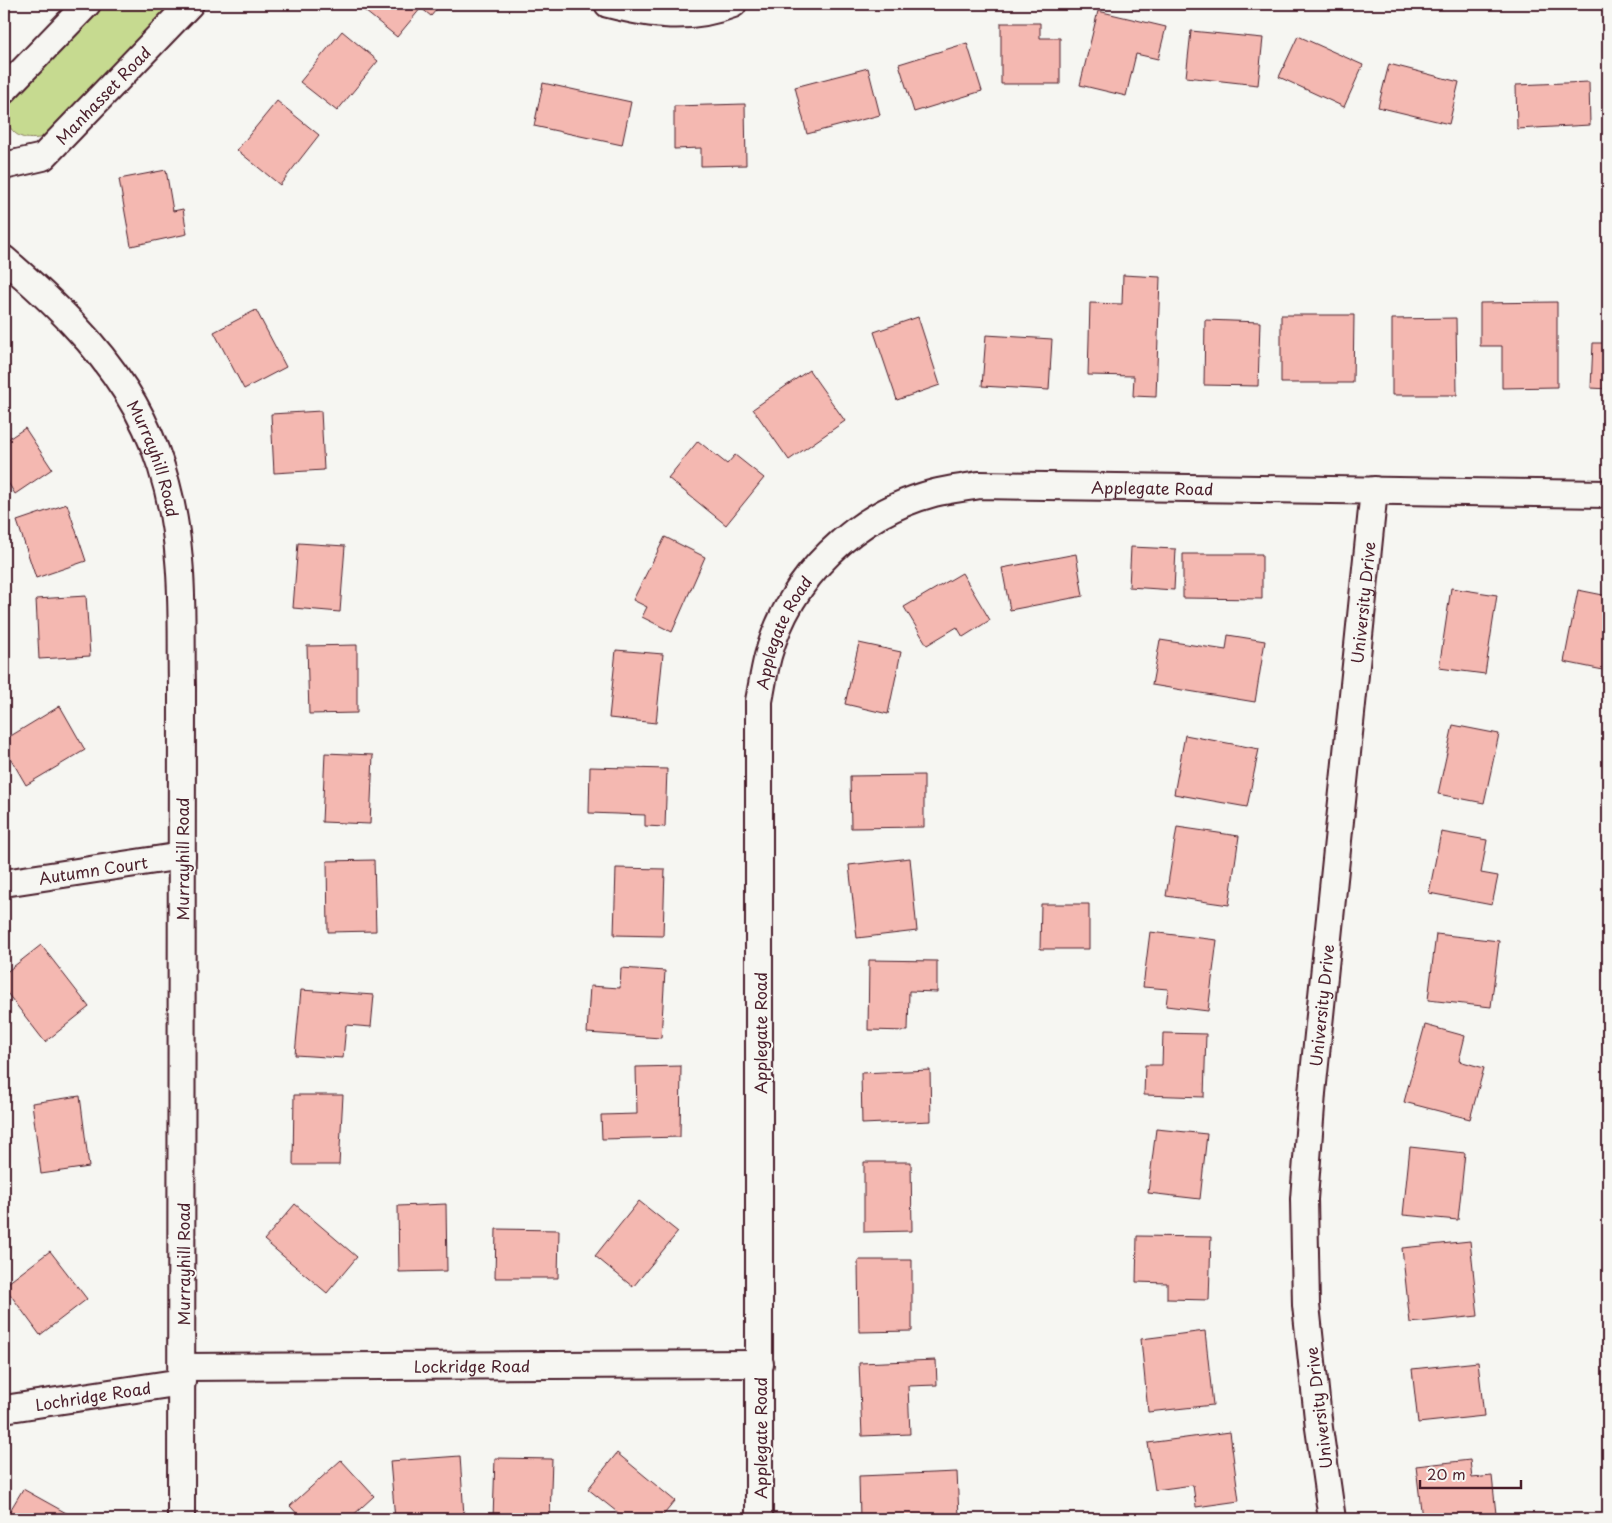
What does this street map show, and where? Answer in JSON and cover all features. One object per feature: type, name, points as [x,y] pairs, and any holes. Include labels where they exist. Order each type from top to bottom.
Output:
[{"type":"street","points":[[4,90],[86,4]]},
{"type":"street","name":"Manhasset Road","points":[[4,166],[43,156],[190,4]]},
{"type":"street","points":[[608,4],[645,14],[667,16],[689,14],[733,4]]},
{"type":"street","name":"Murrayhill Road","points":[[4,258],[45,294],[91,342],[112,368],[142,416],[154,443],[169,493],[180,561],[183,1374],[181,1519]]},
{"type":"street","name":"Applegate Road","points":[[759,1519],[759,701],[768,656],[785,613],[797,592],[820,562],[854,531],[892,508],[935,492],[979,486],[1608,494]]},
{"type":"street","name":"University Drive","points":[[1332,1519],[1319,1428],[1306,1305],[1304,1199],[1312,1093],[1374,490]]},
{"type":"street","name":"Autumn Court","points":[[4,883],[182,856]]},
{"type":"street","name":"Lockridge Road","points":[[183,1374],[760,1364]]},
{"type":"street","name":"Lochridge Road","points":[[4,1410],[183,1374]]},
{"type":"green space","points":[[105,4],[172,4],[44,137],[31,139],[16,134],[6,119],[10,105]]},
{"type":"building","points":[[362,4],[441,4],[431,16],[421,8],[397,37],[360,7]]},
{"type":"building","points":[[1098,11],[1166,27],[1158,59],[1136,54],[1126,96],[1080,85]]},
{"type":"building","points":[[1001,23],[1040,23],[1040,38],[1060,38],[1060,84],[1001,84]]},
{"type":"building","points":[[342,31],[378,61],[337,111],[300,82]]},
{"type":"building","points":[[1191,31],[1263,38],[1258,85],[1186,77]]},
{"type":"building","points":[[1298,36],[1363,65],[1344,107],[1279,77]]},
{"type":"building","points":[[967,43],[982,91],[914,112],[899,64]]},
{"type":"building","points":[[1389,64],[1459,82],[1449,124],[1378,107]]},
{"type":"building","points":[[868,68],[880,115],[807,134],[795,87]]},
{"type":"building","points":[[1589,82],[1590,125],[1517,129],[1516,85]]},
{"type":"building","points":[[543,83],[631,102],[622,145],[534,126]]},
{"type":"building","points":[[277,101],[319,135],[280,185],[237,150]]},
{"type":"building","points":[[745,104],[746,165],[701,166],[701,148],[674,149],[674,106]]},
{"type":"building","points":[[166,170],[173,211],[183,209],[187,234],[131,246],[119,179]]},
{"type":"building","points":[[1123,275],[1160,277],[1156,397],[1133,396],[1134,376],[1088,375],[1090,303],[1122,304]]},
{"type":"building","points":[[1557,302],[1557,387],[1502,388],[1502,346],[1480,346],[1480,303]]},
{"type":"building","points":[[256,310],[286,367],[244,389],[214,332]]},
{"type":"building","points":[[1281,315],[1354,315],[1353,383],[1281,383]]},
{"type":"building","points":[[918,317],[940,385],[897,400],[874,332]]},
{"type":"building","points":[[1456,318],[1457,395],[1392,395],[1392,319]]},
{"type":"building","points":[[1205,320],[1260,322],[1258,386],[1204,385]]},
{"type":"building","points":[[986,335],[1052,339],[1049,390],[982,386]]},
{"type":"building","points":[[1593,343],[1608,343],[1608,389],[1591,388]]},
{"type":"building","points":[[809,370],[845,421],[789,460],[753,409]]},
{"type":"building","points":[[321,411],[324,470],[274,473],[271,414]]},
{"type":"building","points":[[25,428],[52,469],[15,494],[4,476],[4,442]]},
{"type":"building","points":[[698,441],[727,464],[735,455],[764,478],[726,525],[668,478]]},
{"type":"building","points":[[67,504],[86,561],[36,578],[17,521]]},
{"type":"building","points":[[665,537],[705,557],[672,632],[642,617],[647,607],[633,600]]},
{"type":"building","points":[[298,543],[345,546],[340,612],[293,608]]},
{"type":"building","points":[[1131,547],[1176,549],[1174,590],[1129,587]]},
{"type":"building","points":[[1076,554],[1083,596],[1010,610],[1002,568]]},
{"type":"building","points":[[1183,554],[1262,554],[1262,599],[1183,598]]},
{"type":"building","points":[[962,573],[990,620],[963,637],[957,627],[927,645],[904,607]]},
{"type":"building","points":[[1451,588],[1497,595],[1485,674],[1439,668]]},
{"type":"building","points":[[1578,590],[1608,596],[1608,671],[1564,662]]},
{"type":"building","points":[[86,596],[90,656],[39,659],[36,599]]},
{"type":"building","points":[[1228,635],[1265,641],[1255,702],[1152,685],[1160,640],[1226,650]]},
{"type":"building","points":[[859,643],[901,652],[888,714],[845,704]]},
{"type":"building","points":[[357,645],[357,713],[309,714],[307,646]]},
{"type":"building","points":[[616,650],[663,654],[656,723],[609,718]]},
{"type":"building","points":[[60,706],[85,750],[26,785],[4,747],[4,740]]},
{"type":"building","points":[[1453,725],[1499,734],[1484,803],[1438,794]]},
{"type":"building","points":[[1185,735],[1259,749],[1247,807],[1174,794]]},
{"type":"building","points":[[325,753],[373,755],[370,824],[322,822]]},
{"type":"building","points":[[590,767],[667,769],[665,827],[645,826],[645,815],[589,813]]},
{"type":"building","points":[[924,775],[924,827],[851,828],[850,776]]},
{"type":"building","points":[[1177,827],[1239,836],[1229,905],[1166,896]]},
{"type":"building","points":[[1441,832],[1487,840],[1481,873],[1498,876],[1492,905],[1429,893]]},
{"type":"building","points":[[910,858],[917,931],[857,938],[849,865]]},
{"type":"building","points":[[374,860],[376,931],[328,932],[327,861]]},
{"type":"building","points":[[616,868],[665,869],[663,936],[614,935]]},
{"type":"building","points":[[1041,904],[1089,904],[1089,949],[1040,949]]},
{"type":"building","points":[[1150,932],[1217,940],[1208,1011],[1166,1006],[1168,989],[1143,987]]},
{"type":"building","points":[[1436,934],[1499,941],[1491,1007],[1428,1000]]},
{"type":"building","points":[[41,945],[89,1007],[45,1042],[4,989],[4,974]]},
{"type":"building","points":[[869,960],[937,961],[937,992],[909,991],[908,1031],[868,1030]]},
{"type":"building","points":[[621,968],[665,971],[661,1038],[587,1033],[590,986],[620,988]]},
{"type":"building","points":[[301,990],[374,995],[371,1027],[346,1025],[343,1058],[295,1055]]},
{"type":"building","points":[[1425,1025],[1465,1036],[1459,1061],[1484,1068],[1470,1119],[1404,1102]]},
{"type":"building","points":[[1163,1033],[1206,1034],[1204,1097],[1144,1095],[1145,1065],[1162,1065]]},
{"type":"building","points":[[681,1066],[680,1137],[602,1139],[601,1115],[637,1114],[636,1067]]},
{"type":"building","points":[[930,1070],[931,1121],[862,1124],[861,1073]]},
{"type":"building","points":[[294,1095],[343,1095],[339,1165],[293,1165]]},
{"type":"building","points":[[80,1096],[89,1167],[41,1174],[32,1103]]},
{"type":"building","points":[[1156,1129],[1207,1134],[1200,1199],[1148,1193]]},
{"type":"building","points":[[1410,1147],[1465,1153],[1458,1220],[1403,1215]]},
{"type":"building","points":[[864,1162],[911,1162],[912,1231],[864,1232]]},
{"type":"building","points":[[639,1201],[678,1232],[633,1287],[595,1256]]},
{"type":"building","points":[[295,1204],[357,1257],[327,1293],[264,1240]]},
{"type":"building","points":[[446,1204],[447,1271],[399,1272],[398,1206]]},
{"type":"building","points":[[496,1229],[559,1230],[558,1278],[495,1278]]},
{"type":"building","points":[[1137,1236],[1211,1237],[1209,1300],[1167,1299],[1167,1283],[1136,1282]]},
{"type":"building","points":[[1470,1241],[1478,1316],[1410,1323],[1402,1248]]},
{"type":"building","points":[[50,1251],[87,1299],[40,1335],[4,1286]]},
{"type":"building","points":[[858,1260],[912,1260],[912,1331],[859,1332]]},
{"type":"building","points":[[1205,1331],[1213,1405],[1148,1412],[1141,1339]]},
{"type":"building","points":[[936,1360],[937,1385],[908,1386],[910,1434],[862,1436],[859,1363]]},
{"type":"building","points":[[1478,1362],[1484,1416],[1418,1423],[1412,1369]]},
{"type":"building","points":[[1230,1432],[1239,1501],[1196,1507],[1193,1485],[1155,1490],[1148,1443]]},
{"type":"building","points":[[617,1453],[675,1501],[660,1519],[626,1519],[588,1489]]},
{"type":"building","points":[[460,1456],[464,1516],[395,1519],[390,1461]]},
{"type":"building","points":[[495,1458],[552,1459],[550,1519],[493,1519]]},
{"type":"building","points":[[341,1460],[374,1496],[349,1519],[302,1519],[290,1506]]},
{"type":"building","points":[[1470,1460],[1472,1478],[1492,1476],[1496,1514],[1450,1519],[1422,1519],[1416,1466]]},
{"type":"building","points":[[957,1472],[959,1517],[860,1519],[859,1476]]},
{"type":"building","points":[[23,1489],[77,1519],[5,1519]]}]
